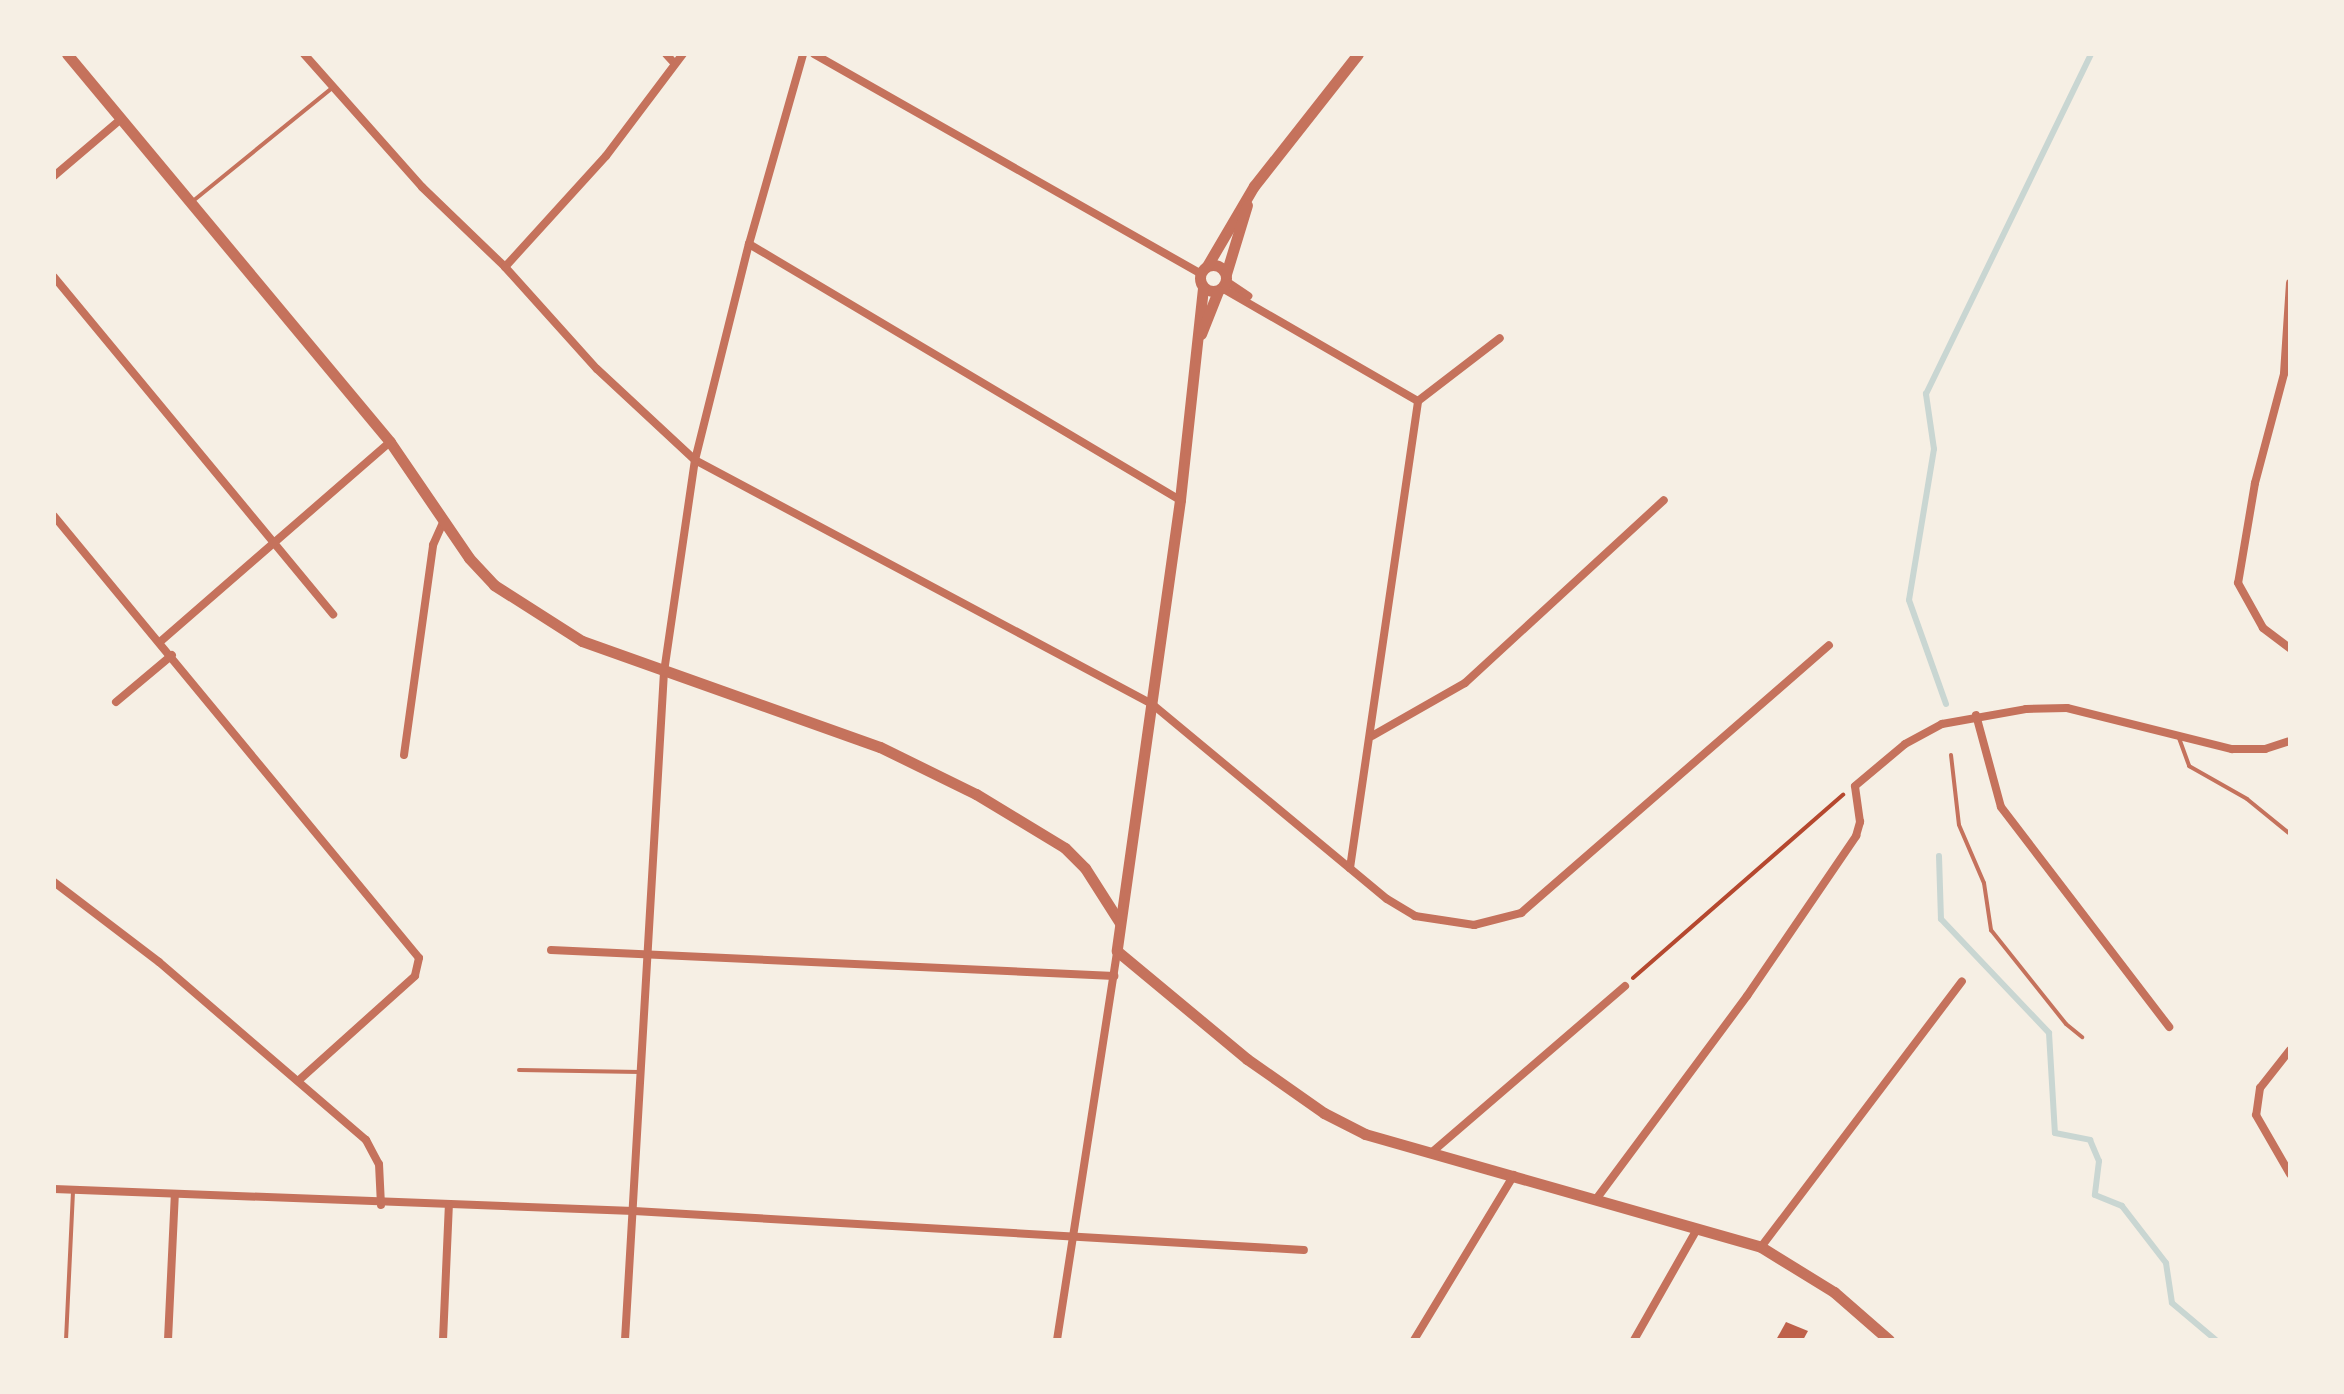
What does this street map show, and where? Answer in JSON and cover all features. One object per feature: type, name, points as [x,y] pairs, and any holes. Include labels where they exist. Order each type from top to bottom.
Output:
[{"type":"street","points":[[67,54],[390,442],[494,585],[582,641],[880,747],[1042,830],[1085,868],[1120,924]]},
{"type":"street","points":[[304,54],[422,187],[505,267],[597,369],[695,460],[1152,704],[1350,868],[1415,916],[1447,925],[1474,925],[1521,913],[1829,645]]},
{"type":"street","points":[[666,54],[675,64]]},
{"type":"street","points":[[505,267],[606,156],[683,54]]},
{"type":"street","points":[[625,1340],[664,672],[695,460],[749,244],[803,54]]},
{"type":"street","points":[[814,54],[1204,269]]},
{"type":"street","points":[[1057,1340],[1071,1234],[1114,976],[1180,500],[1204,269],[1254,186],[1358,54]]},
{"type":"street","points":[[54,176],[121,119]]},
{"type":"street","points":[[1194,353],[1223,283],[1254,186]]},
{"type":"street","points":[[749,244],[1180,500]]},
{"type":"street","points":[[1204,269],[1214,265],[1223,283],[1418,401]]},
{"type":"street","points":[[54,277],[333,614]]},
{"type":"street","points":[[1203,288],[1223,283]]},
{"type":"street","points":[[2290,283],[2284,374],[2255,483],[2238,583],[2263,628],[2290,648]]},
{"type":"street","points":[[1350,868],[1372,736],[1418,401],[1500,338]]},
{"type":"street","points":[[161,641],[390,442]]},
{"type":"street","points":[[1372,736],[1465,683],[1664,500]]},
{"type":"street","points":[[54,516],[161,641],[419,958],[415,976],[299,1080]]},
{"type":"street","points":[[404,755],[433,545],[444,520]]},
{"type":"street","points":[[116,702],[172,655]]},
{"type":"street","points":[[1597,1198],[1747,996],[1856,836],[1860,822],[1855,786],[1905,744],[1942,724],[1976,715],[2067,708],[2232,749],[2265,749],[2290,741]]},
{"type":"street","points":[[1976,715],[2001,807],[2169,1027]]},
{"type":"street","points":[[54,882],[299,1080],[366,1140],[379,1164],[381,1205]]},
{"type":"street","points":[[551,950],[648,952],[1114,976]]},
{"type":"street","points":[[1117,951],[1240,1054],[1324,1113],[1365,1134],[1761,1247],[1834,1292],[1889,1340]]},
{"type":"street","points":[[1761,1247],[1962,981]]},
{"type":"street","points":[[1431,1153],[1625,986]]},
{"type":"street","points":[[2290,1050],[2260,1088],[2256,1115],[2290,1174]]},
{"type":"street","points":[[1414,1340],[1514,1175]]},
{"type":"street","points":[[54,1189],[381,1205],[634,1211],[1071,1234],[1304,1250]]},
{"type":"street","points":[[168,1340],[175,1194]]},
{"type":"street","points":[[443,1340],[449,1205]]},
{"type":"street","points":[[1634,1340],[1697,1229]]},
{"type":"lane","points":[[191,203],[333,87]]},
{"type":"lane","points":[[2179,735],[2181,754],[2189,766],[2247,799],[2290,834]]},
{"type":"lane","points":[[1951,755],[1959,825],[1984,883],[1991,930],[2066,1024],[2082,1037]]},
{"type":"lane","points":[[519,1070],[642,1072]]},
{"type":"lane","points":[[66,1340],[73,1190]]},
{"type":"path","points":[[1625,986],[1794,833],[1855,786]]},
{"type":"building","points":[[1786,1322],[1808,1331],[1803,1340],[1776,1340]]},
{"type":"waterway","points":[[1946,704],[1909,600],[1934,449],[1926,394],[2091,54]]},
{"type":"waterway","points":[[1939,856],[1941,919],[2049,1033],[2055,1133],[2090,1140],[2099,1161],[2095,1195],[2122,1206],[2166,1263],[2172,1303],[2216,1340]]}]
